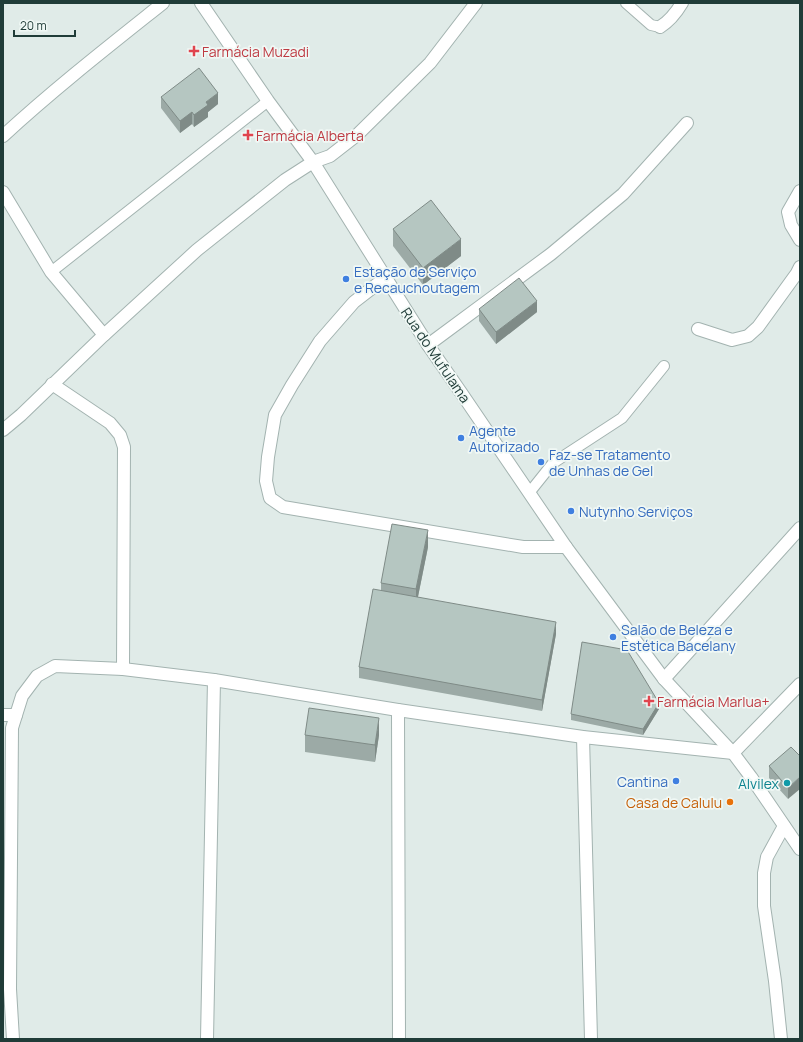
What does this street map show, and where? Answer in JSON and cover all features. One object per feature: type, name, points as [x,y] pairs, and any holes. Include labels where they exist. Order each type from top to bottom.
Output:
[{"type":"street","points":[[3,136],[59,86],[163,3]]},
{"type":"street","name":"Rua do Mufulama","points":[[201,3],[268,101],[313,162],[428,345],[566,547],[664,679],[733,753],[800,850]]},
{"type":"street","points":[[3,430],[21,415],[104,335],[197,250],[285,180],[313,162],[330,156],[357,135],[430,63],[476,3]]},
{"type":"street","points":[[660,27],[667,23],[682,3]]},
{"type":"street","points":[[428,345],[552,254],[623,194],[686,123]]},
{"type":"street","points":[[800,191],[788,212],[791,225],[800,240]]},
{"type":"street","points":[[3,192],[51,272],[104,335]]},
{"type":"street","points":[[698,329],[732,340],[748,336],[758,327],[800,267]]},
{"type":"street","points":[[385,278],[354,302],[320,341],[275,415],[268,457],[266,482],[270,498],[283,507],[523,547],[566,547]]},
{"type":"street","points":[[52,384],[110,423],[120,435],[124,447],[123,669]]},
{"type":"street","points":[[664,679],[800,528]]},
{"type":"street","points":[[13,1039],[7,989],[12,728],[22,696],[37,676],[55,666],[123,669],[214,680],[398,710],[583,737],[733,753],[800,684]]},
{"type":"street","points":[[206,1039],[214,680]]},
{"type":"street","points":[[398,710],[399,1039]]},
{"type":"street","points":[[3,715],[16,715]]},
{"type":"street","points":[[583,737],[591,1039]]},
{"type":"street","points":[[781,1039],[775,982],[764,906],[764,873],[767,857],[784,826]]},
{"type":"lane","points":[[626,3],[651,25],[660,27]]},
{"type":"lane","points":[[51,272],[268,101]]},
{"type":"lane","points":[[529,493],[553,463],[622,418],[664,366]]},
{"type":"building","points":[[199,68],[218,93],[206,102],[208,105],[194,115],[192,112],[180,121],[161,97]]},
{"type":"building","points":[[431,200],[461,239],[423,268],[393,229]]},
{"type":"building","points":[[519,278],[537,301],[496,332],[479,309]]},
{"type":"building","points":[[392,524],[428,530],[416,589],[381,583]]},
{"type":"building","points":[[373,589],[556,622],[542,700],[359,667]]},
{"type":"building","points":[[582,642],[627,650],[659,703],[643,729],[571,714]]},
{"type":"building","points":[[309,708],[379,718],[375,745],[305,735]]},
{"type":"building","points":[[791,747],[800,756],[800,777],[788,788],[769,766]]},
{"type":"place","name":"Farmácia Muzadi","points":[[194,51]]},
{"type":"place","name":"Farmácia Alberta","points":[[248,135]]},
{"type":"place","name":"Estação de Serviço e Recauchoutagem","points":[[346,279]]},
{"type":"place","name":"Agente Autorizado","points":[[461,438]]},
{"type":"place","name":"Faz-se Tratamento de Unhas de Gel","points":[[541,462]]},
{"type":"place","name":"Nutynho Serviços","points":[[571,511]]},
{"type":"place","name":"Salão de Beleza e Estética Bacelany","points":[[613,637]]},
{"type":"place","name":"Farmácia Marlua+","points":[[649,701]]},
{"type":"place","name":"Cantina","points":[[676,781]]},
{"type":"place","name":"Alvilex","points":[[787,783]]},
{"type":"place","name":"Casa de Calulu","points":[[730,802]]}]
